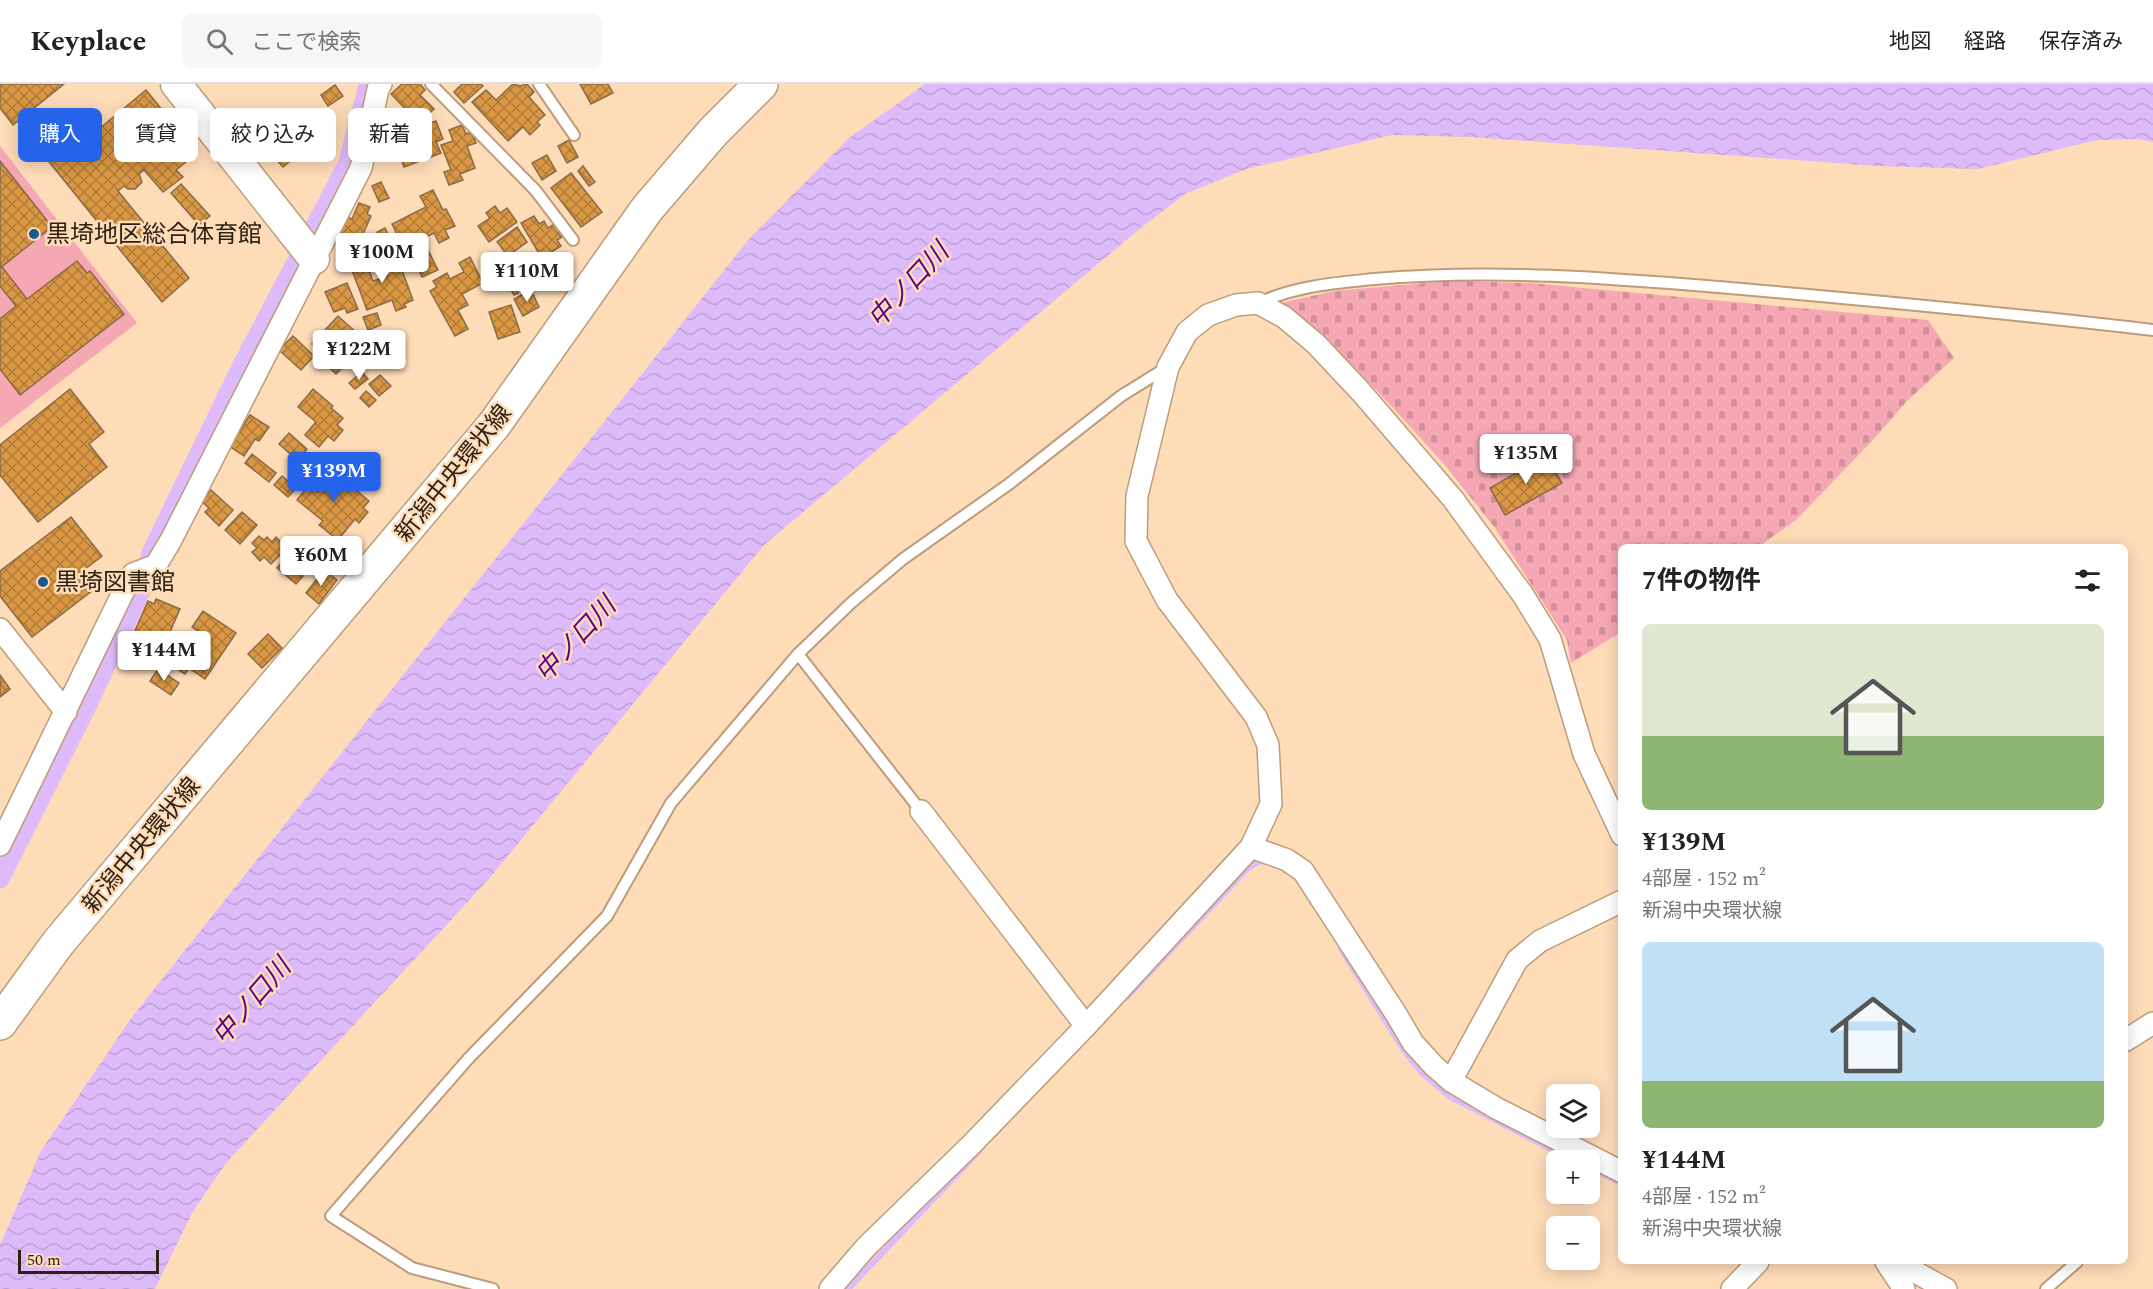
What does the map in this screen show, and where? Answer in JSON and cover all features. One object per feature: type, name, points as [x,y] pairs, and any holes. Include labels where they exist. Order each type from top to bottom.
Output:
[{"type":"main road","name":"新潟中央環状線","points":[[0,1023],[58,943],[494,425],[647,209],[713,132],[761,84]]},
{"type":"street","points":[[176,84],[314,259]]},
{"type":"street","points":[[0,845],[133,574],[156,565],[171,540],[361,168],[381,84]]},
{"type":"street","points":[[830,1289],[866,1247],[972,1144],[1086,1026],[1251,847],[1271,804],[1268,745],[1256,717],[1167,600],[1136,541],[1137,496],[1168,367],[1187,332],[1208,315],[1236,306],[1258,303],[1284,316],[1316,344],[1362,392],[1453,499],[1523,595],[1550,639],[1584,754],[1618,826]]},
{"type":"street","points":[[0,629],[66,712]]},
{"type":"street","points":[[921,811],[1086,1026]]},
{"type":"street","points":[[1251,847],[1287,860],[1303,871],[1413,1043],[1451,1081],[1496,1108],[1618,1170]]},
{"type":"street","points":[[1451,1081],[1517,960],[1540,941],[1618,903]]},
{"type":"street","points":[[2128,1039],[2153,1023]]},
{"type":"street","points":[[1731,1289],[1756,1264]]},
{"type":"street","points":[[1887,1264],[1904,1289]]},
{"type":"street","points":[[1901,1264],[1946,1289]]},
{"type":"lane","points":[[431,84],[536,191],[573,240]]},
{"type":"lane","points":[[539,84],[574,135]]},
{"type":"lane","points":[[1258,303],[1277,294],[1322,284],[1432,274],[1545,275],[1651,281],[1933,306],[2153,330]]},
{"type":"lane","points":[[493,1289],[412,1268],[331,1216],[468,1059],[607,916],[671,803],[798,654],[851,603],[903,559],[1009,484],[1121,396],[1168,367]]},
{"type":"lane","points":[[798,654],[921,811]]},
{"type":"lane","points":[[2046,1289],[2075,1264]]},
{"type":"lane","points":[[442,1289],[446,1278]]},
{"type":"green space","name":"黒埼地区総合体育館","points":[[0,146],[137,323],[0,428]]},
{"type":"green space","points":[[1449,281],[1530,283],[1928,320],[1954,358],[1907,401],[1796,520],[1762,544],[1618,544],[1618,634],[1571,663],[1567,640],[1495,528],[1444,464],[1337,350],[1281,303],[1334,291]]},
{"type":"water","name":"中ノ口川","points":[[925,84],[2153,84],[2153,142],[2137,139],[2097,140],[1978,169],[1878,166],[1471,137],[1392,135],[1246,169],[1185,194],[1137,231],[764,545],[488,880],[226,1163],[192,1213],[155,1289],[0,1289],[0,1245],[41,1151],[132,1017],[749,239],[849,138]]},
{"type":"building","points":[[0,84],[64,84],[34,108],[18,108],[18,121],[13,125],[0,108]]},
{"type":"building","points":[[402,84],[420,84],[425,90],[420,95],[434,109],[432,111],[432,108],[405,108],[391,94]]},
{"type":"building","points":[[462,84],[481,84],[483,86],[464,103],[454,92]]},
{"type":"building","points":[[513,84],[520,86],[527,84],[534,92],[529,97],[545,115],[537,122],[540,125],[530,135],[523,127],[508,141],[472,102],[486,90],[496,100]]},
{"type":"building","points":[[580,84],[608,84],[613,93],[591,104]]},
{"type":"building","points":[[335,85],[343,96],[328,106],[321,95]]},
{"type":"building","points":[[146,90],[161,108],[124,108]]},
{"type":"building","points":[[114,116],[114,162],[186,162],[176,170],[183,177],[163,192],[144,170],[139,174],[142,182],[135,189],[128,189],[124,186],[118,191],[189,278],[162,302],[49,162],[102,162],[102,126]]},
{"type":"building","points":[[436,121],[443,139],[436,142],[441,153],[432,156],[432,123]]},
{"type":"building","points":[[462,125],[466,134],[472,132],[476,143],[467,146],[475,168],[460,174],[463,180],[449,185],[444,172],[451,170],[441,145],[453,141],[449,130]]},
{"type":"building","points":[[569,140],[578,157],[567,163],[558,146]]},
{"type":"building","points":[[547,155],[556,171],[542,180],[532,163]]},
{"type":"building","points":[[0,161],[52,227],[0,268]]},
{"type":"building","points":[[279,162],[289,162],[283,167]]},
{"type":"building","points":[[402,162],[417,162],[404,167]]},
{"type":"building","points":[[583,166],[595,182],[589,186],[578,171]]},
{"type":"building","points":[[571,173],[602,212],[581,227],[551,188]]},
{"type":"building","points":[[381,182],[389,198],[379,202],[372,186]]},
{"type":"building","points":[[181,184],[210,216],[199,225],[171,193]]},
{"type":"building","points":[[433,190],[443,210],[446,209],[455,226],[445,230],[449,238],[439,243],[434,233],[404,248],[392,224],[426,207],[420,196]]},
{"type":"building","points":[[359,203],[370,207],[367,214],[371,216],[363,234],[368,236],[360,252],[336,242],[347,217],[352,219]]},
{"type":"building","points":[[495,206],[500,213],[507,208],[517,222],[489,242],[478,226],[490,218],[486,213]]},
{"type":"building","points":[[534,216],[539,224],[544,221],[548,228],[554,224],[562,237],[557,240],[561,246],[548,254],[554,263],[547,267],[521,223]]},
{"type":"building","points":[[517,227],[527,242],[508,256],[497,242]]},
{"type":"building","points":[[385,228],[394,246],[378,255],[371,241],[379,237],[377,232]]},
{"type":"building","points":[[426,246],[438,270],[422,277],[411,254]]},
{"type":"building","points":[[396,254],[413,300],[404,304],[406,307],[396,311],[392,300],[367,310],[349,262],[364,256],[373,281],[388,276],[382,259]]},
{"type":"building","points":[[517,255],[526,269],[517,274],[523,285],[516,289],[518,293],[514,295],[497,267]]},
{"type":"building","points":[[470,257],[483,283],[462,294],[468,305],[458,310],[468,329],[455,336],[430,291],[437,287],[433,281],[447,273],[450,279],[464,272],[459,263]]},
{"type":"building","points":[[77,261],[87,273],[90,271],[124,314],[20,395],[0,369],[0,319],[16,306],[0,286],[0,268],[2,267],[27,299]]},
{"type":"building","points":[[347,283],[358,309],[347,313],[345,308],[334,312],[325,292]]},
{"type":"building","points":[[531,290],[539,307],[523,316],[514,299]]},
{"type":"building","points":[[511,305],[520,332],[498,339],[489,312]]},
{"type":"building","points":[[377,313],[381,325],[368,330],[363,317]]},
{"type":"building","points":[[338,316],[359,335],[354,340],[358,344],[352,351],[346,346],[337,356],[346,364],[336,374],[322,361],[326,357],[312,344]]},
{"type":"building","points":[[293,336],[314,356],[301,370],[279,350]]},
{"type":"building","points":[[392,337],[399,357],[386,362],[379,341]]},
{"type":"building","points":[[362,372],[368,379],[355,389],[349,383]]},
{"type":"building","points":[[380,375],[391,386],[379,396],[369,384]]},
{"type":"building","points":[[70,389],[104,432],[89,444],[107,467],[38,522],[0,475],[0,445]]},
{"type":"building","points":[[313,389],[343,418],[337,425],[343,430],[334,441],[328,436],[319,447],[305,435],[316,422],[298,407]]},
{"type":"building","points":[[366,391],[376,400],[369,407],[360,398]]},
{"type":"building","points":[[250,415],[269,427],[259,441],[255,439],[244,456],[229,446]]},
{"type":"building","points":[[289,433],[307,449],[297,460],[279,444]]},
{"type":"building","points":[[252,454],[276,473],[269,482],[245,463]]},
{"type":"building","points":[[1546,456],[1562,483],[1505,515],[1490,488]]},
{"type":"building","points":[[315,467],[329,479],[334,472],[369,501],[363,508],[368,512],[359,523],[355,519],[338,540],[319,525],[323,521],[297,500],[309,485],[318,492],[322,487],[308,475]]},
{"type":"building","points":[[282,476],[296,488],[288,497],[274,485]]},
{"type":"building","points":[[211,490],[233,510],[219,526],[205,512],[209,508],[201,501]]},
{"type":"building","points":[[242,512],[257,525],[240,544],[225,530]]},
{"type":"building","name":"黒埼図書館","points":[[71,517],[102,556],[80,573],[93,590],[32,637],[0,596],[0,571]]},
{"type":"building","points":[[259,536],[264,540],[267,537],[272,542],[276,537],[287,548],[271,564],[264,557],[260,561],[252,552],[257,548],[252,543]]},
{"type":"building","points":[[292,550],[305,560],[296,570],[303,576],[296,584],[277,568]]},
{"type":"building","points":[[324,570],[337,580],[319,604],[306,593]]},
{"type":"building","points":[[156,599],[180,609],[163,648],[133,635],[148,601],[154,604]]},
{"type":"building","points":[[203,611],[236,633],[205,679],[189,668],[185,674],[171,665],[182,649],[191,655],[200,642],[194,639],[199,632],[192,627]]},
{"type":"building","points":[[268,634],[282,648],[262,668],[248,654]]},
{"type":"building","points":[[158,669],[179,683],[171,695],[150,681]]},
{"type":"building","points":[[0,675],[10,689],[0,697]]},
{"type":"waterway","points":[[0,878],[88,703],[144,583],[151,554],[240,370],[348,164],[369,84]]},
{"type":"waterway","points":[[1126,998],[1247,869],[1260,861],[1268,862]]},
{"type":"waterway","points":[[1341,949],[1403,1049],[1422,1073],[1449,1096],[1553,1150]]},
{"type":"waterway","points":[[848,1289],[982,1148]]},
{"type":"waterway","points":[[1600,1173],[1618,1181]]},
{"type":"place","name":"黒埼地区総合体育館","points":[[34,234]]},
{"type":"place","name":"黒埼図書館","points":[[43,582]]}]
